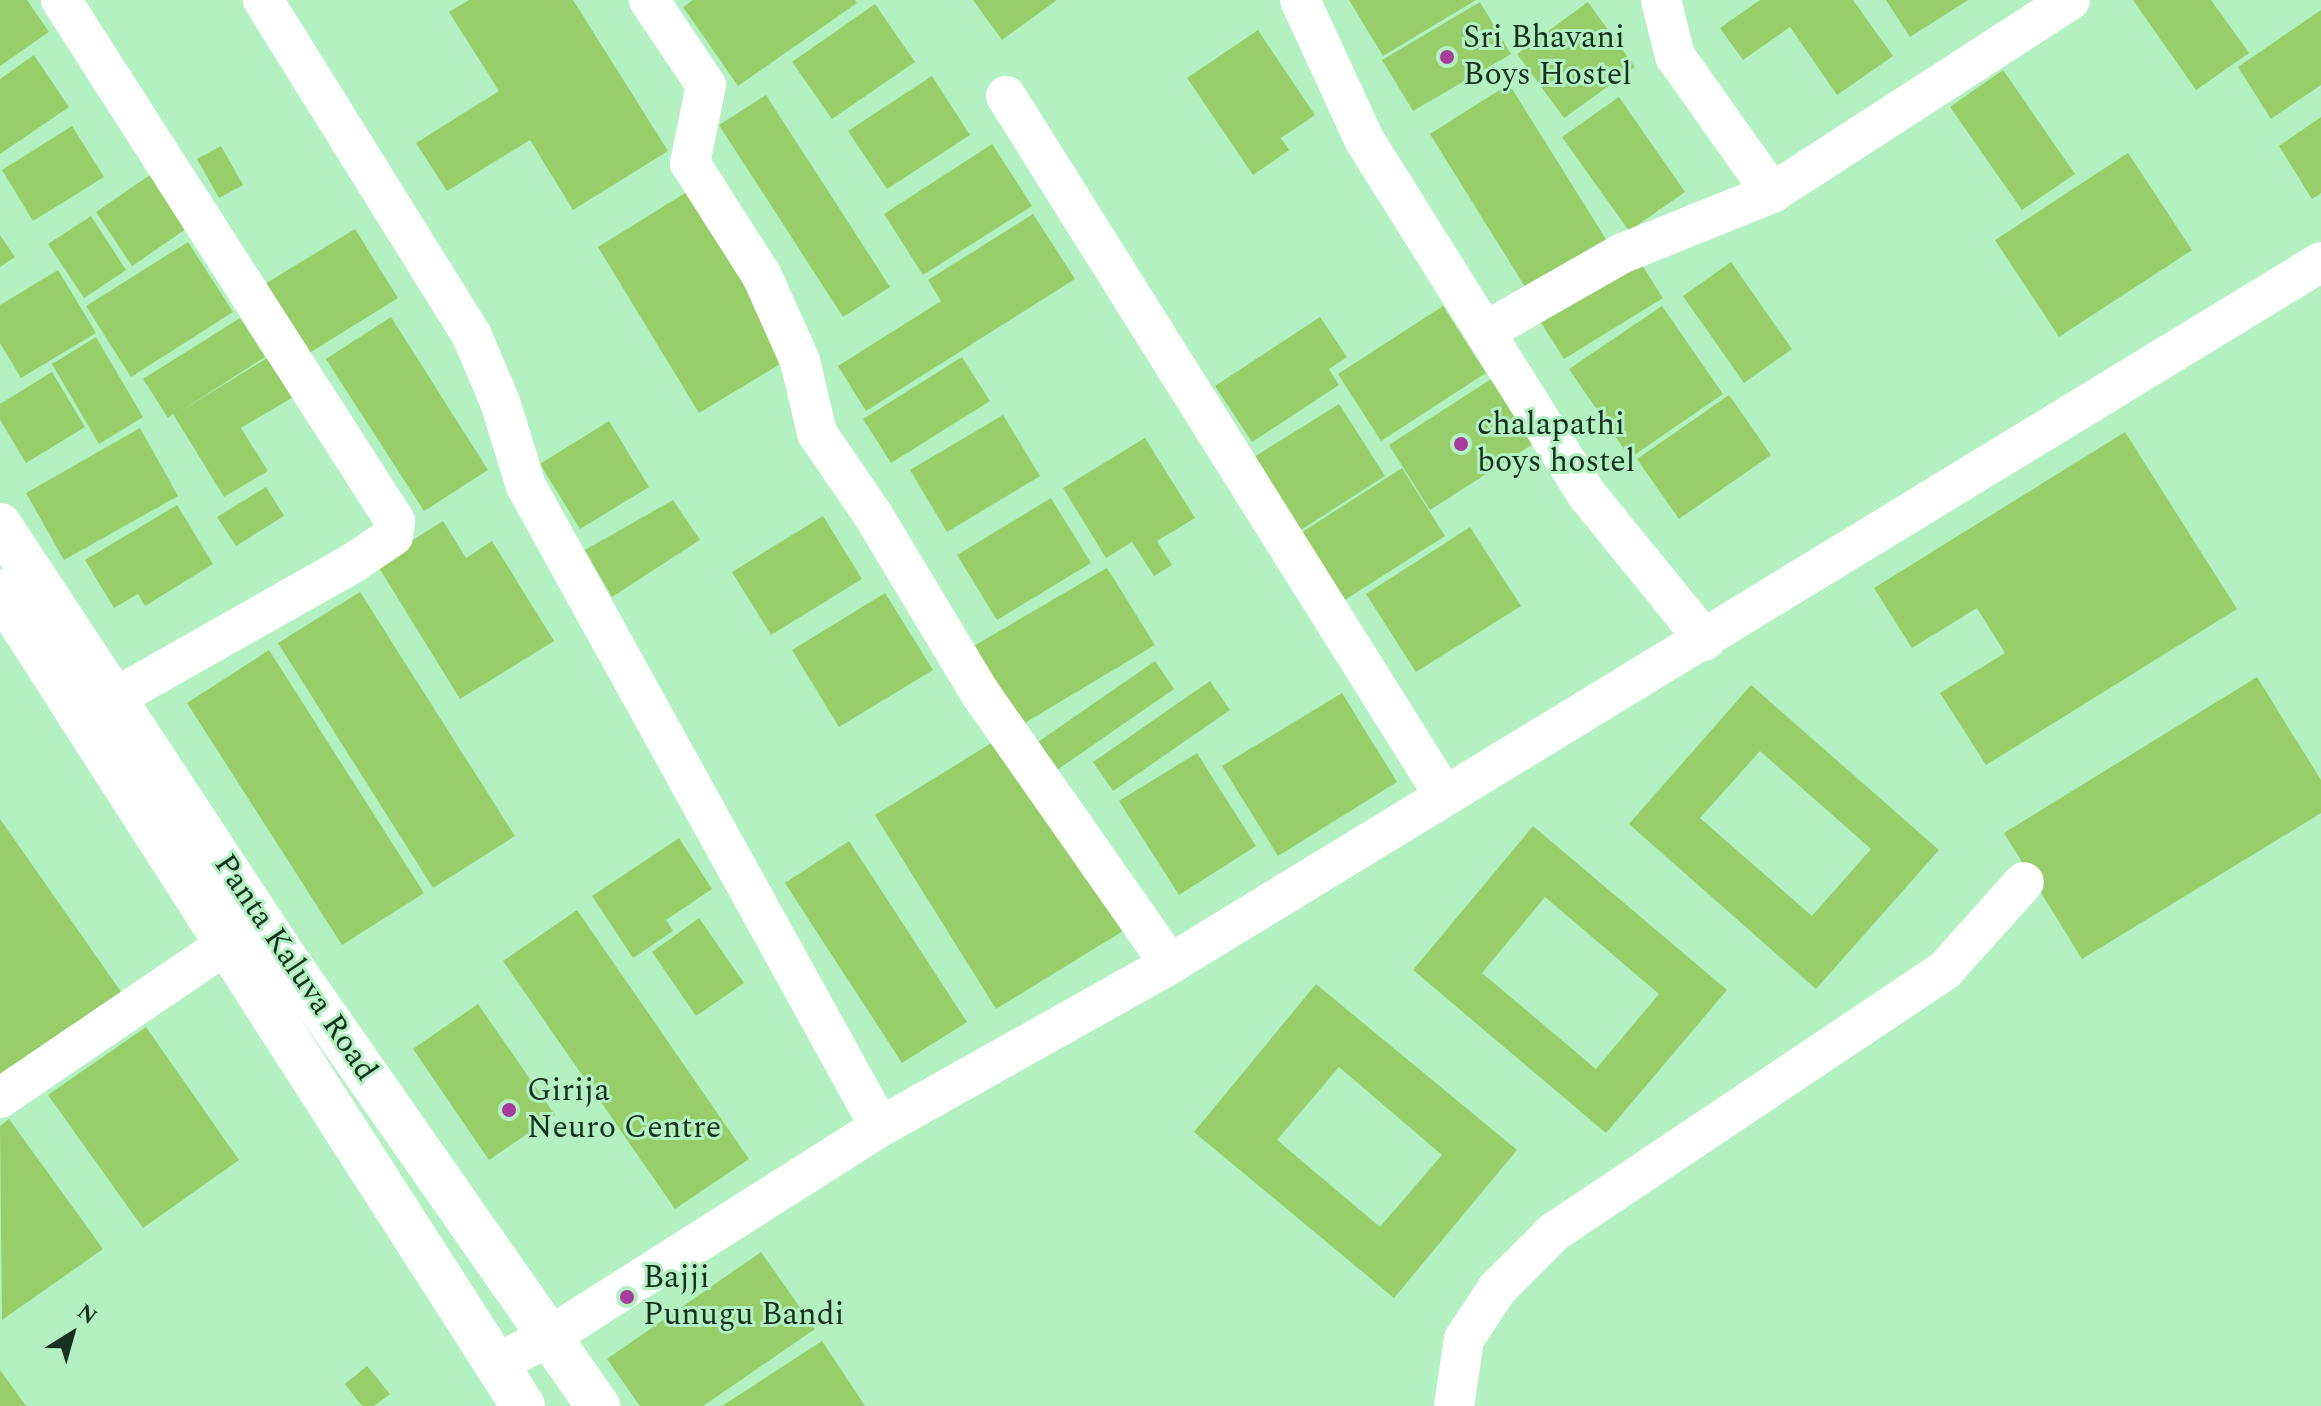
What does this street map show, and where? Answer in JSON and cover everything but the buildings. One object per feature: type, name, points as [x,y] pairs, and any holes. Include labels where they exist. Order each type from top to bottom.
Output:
[{"type":"street","points":[[61,0],[395,521],[393,536],[353,563],[113,699]]},
{"type":"street","points":[[263,0],[472,336],[500,402],[526,486],[880,1127]]},
{"type":"street","points":[[649,0],[706,85],[690,163],[762,276],[800,361],[817,433],[873,515],[980,693],[1170,964]]},
{"type":"street","points":[[1300,0],[1365,141],[1588,496],[1705,640]]},
{"type":"street","points":[[1661,0],[1675,56],[1772,193]]},
{"type":"street","points":[[1486,331],[1623,253],[1772,193],[2070,0]]},
{"type":"street","points":[[1006,96],[1444,795]]},
{"type":"street","points":[[496,1364],[552,1335],[880,1127],[1170,964],[2321,262]]},
{"type":"street","name":"Panta Kaluva Road","points":[[0,525],[285,958],[552,1335],[591,1403]]},
{"type":"street","name":"Panta Kaluva Road","points":[[0,591],[224,946],[523,1406]]},
{"type":"street","points":[[1457,1403],[1464,1339],[1497,1289],[1554,1232],[1945,970],[1980,937],[2024,882]]},
{"type":"street","points":[[0,1098],[224,946]]},
{"type":"place","name":"Sri Bhavani Boys Hostel","points":[[1447,57]]},
{"type":"place","name":"chalapathi boys hostel","points":[[1461,444]]},
{"type":"place","name":"Girija Neuro Centre","points":[[509,1110]]},
{"type":"place","name":"Bajji Punugu Bandi","points":[[627,1297]]}]
